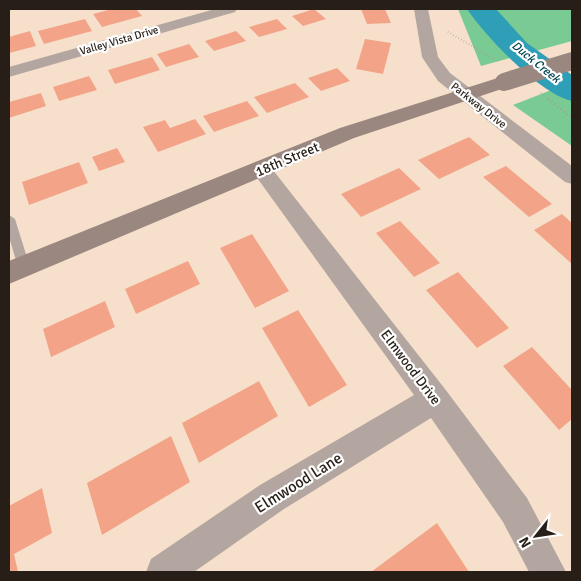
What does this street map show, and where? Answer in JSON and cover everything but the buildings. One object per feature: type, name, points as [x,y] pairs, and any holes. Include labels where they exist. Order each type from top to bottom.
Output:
[{"type":"street","name":"Valley Vista Drive","points":[[9,72],[230,9]]},
{"type":"street","name":"Parkway Drive","points":[[421,9],[430,57],[444,77],[572,177]]},
{"type":"street","name":"18th Street","points":[[16,270],[262,170],[347,133],[464,93],[572,61]]},
{"type":"street","name":"Elmwood Drive","points":[[262,170],[435,399],[515,510],[548,572]]},
{"type":"street","name":"Elmwood Lane","points":[[164,572],[272,497],[435,399]]},
{"type":"lane","points":[[9,219],[16,270]]},
{"type":"green space","points":[[458,9],[572,9],[572,41],[481,66]]},
{"type":"green space","points":[[572,82],[572,146],[513,105]]},
{"type":"waterway","name":"Duck Creek","points":[[481,9],[516,49],[572,91]]}]
